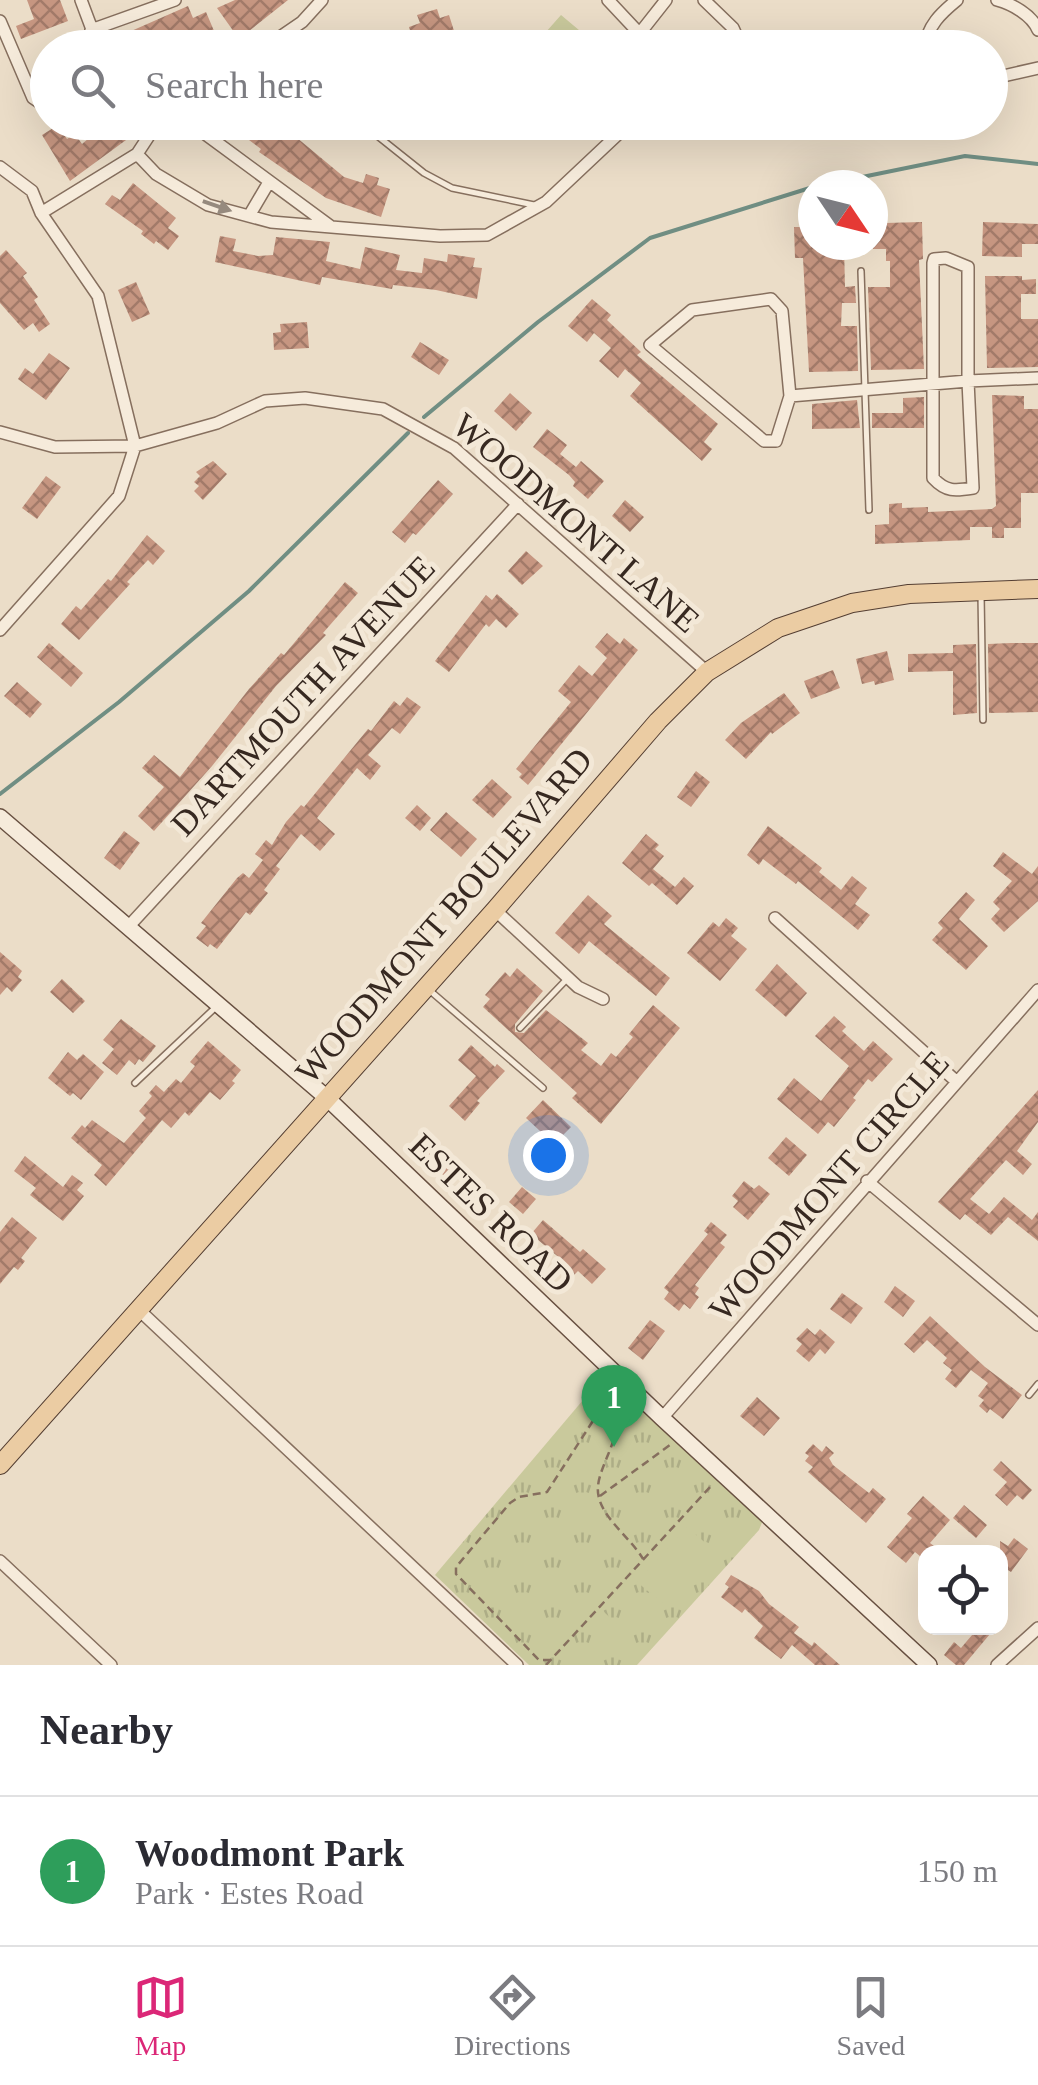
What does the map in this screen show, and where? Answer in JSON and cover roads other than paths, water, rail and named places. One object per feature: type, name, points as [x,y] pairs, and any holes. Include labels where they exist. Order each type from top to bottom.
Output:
[{"type":"main road","name":"WOODMONT BOULEVARD","points":[[0,1465],[495,910],[658,721],[707,672],[778,628],[852,603],[910,594],[1038,589]]},
{"type":"street","points":[[82,0],[91,30],[175,0]]},
{"type":"street","points":[[295,30],[322,0]]},
{"type":"street","points":[[608,0],[638,30]]},
{"type":"street","points":[[642,30],[666,0]]},
{"type":"street","points":[[704,0],[733,30]]},
{"type":"street","points":[[930,30],[941,12],[957,0]]},
{"type":"street","points":[[997,0],[1024,14],[1038,30]]},
{"type":"street","points":[[0,20],[30,89]]},
{"type":"street","points":[[1008,75],[1038,68]]},
{"type":"street","points":[[42,213],[137,154],[146,140]]},
{"type":"street","points":[[213,140],[333,229]]},
{"type":"street","points":[[137,154],[156,174],[208,204],[271,222],[440,236],[487,235],[540,206],[612,140]]},
{"type":"street","points":[[0,167],[32,192],[98,296],[134,446],[120,496],[0,630]]},
{"type":"street","points":[[249,216],[269,182]]},
{"type":"street","points":[[934,259],[957,260],[968,267],[973,488],[942,488],[933,478],[935,384],[934,259]]},
{"type":"street","points":[[771,298],[782,311],[790,396],[776,442],[764,441],[650,345],[692,310],[771,298]]},
{"type":"street","points":[[790,396],[968,380],[1038,378]]},
{"type":"street","name":"WOODMONT LANE","points":[[0,432],[55,447],[134,446],[217,423],[265,401],[305,398],[384,409],[454,448],[707,672]]},
{"type":"street","name":"DARTMOUTH AVENUE","points":[[129,926],[518,504]]},
{"type":"street","name":"ESTES ROAD","points":[[0,817],[327,1098],[662,1418],[929,1665]]},
{"type":"street","points":[[495,910],[578,987],[603,1000]]},
{"type":"street","points":[[776,918],[956,1082]]},
{"type":"street","name":"WOODMONT CIRCLE","points":[[662,1418],[1038,990]]},
{"type":"street","points":[[868,1181],[1038,1325]]},
{"type":"street","points":[[138,1309],[518,1665]]},
{"type":"street","points":[[0,1561],[111,1665]]},
{"type":"street","points":[[997,1665],[1038,1628]]},
{"type":"lane","points":[[383,140],[424,173],[452,188],[540,206]]},
{"type":"lane","points":[[861,272],[869,510]]},
{"type":"lane","points":[[981,591],[983,720]]},
{"type":"lane","points":[[520,1028],[568,978]]},
{"type":"lane","points":[[426,987],[543,1088]]},
{"type":"lane","points":[[135,1083],[220,1004]]},
{"type":"lane","points":[[1029,1395],[1038,1384]]},
{"type":"waterway","points":[[888,172],[965,156],[1038,164]]},
{"type":"waterway","points":[[424,417],[538,322],[650,238],[798,192]]},
{"type":"waterway","points":[[0,794],[119,702],[249,591],[408,433]]},
{"type":"place","name":"Woodmont Park","points":[[614,1447]]}]
